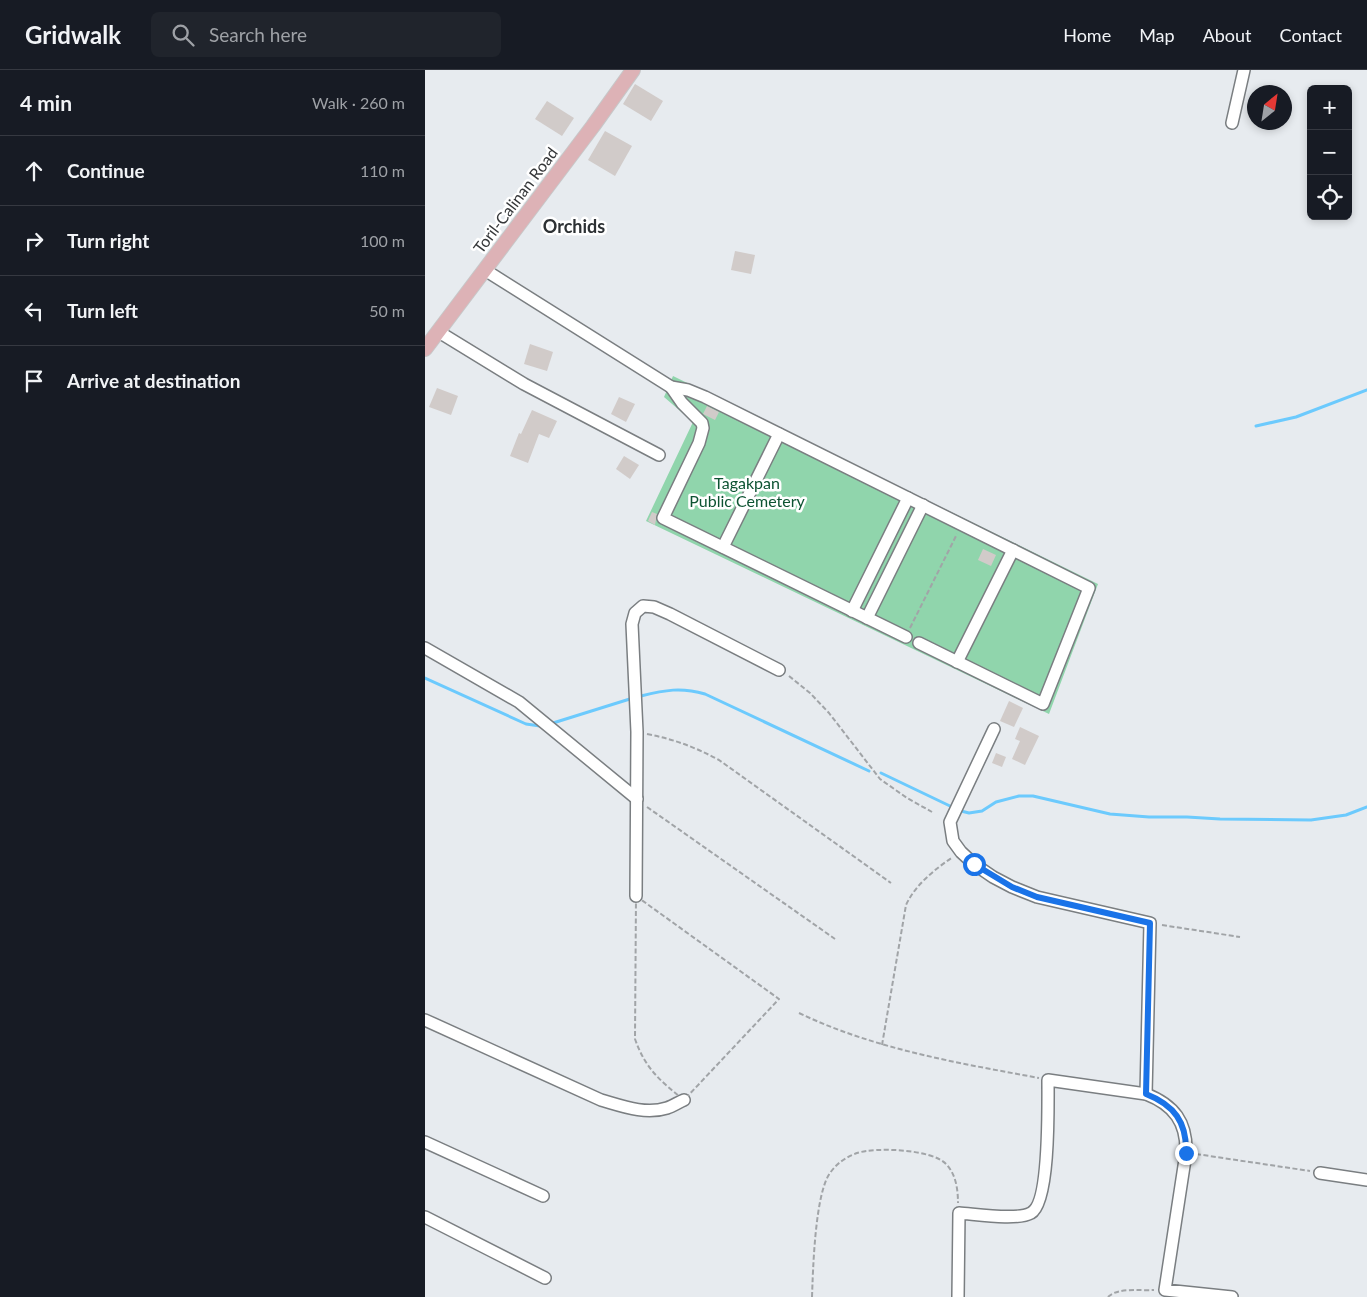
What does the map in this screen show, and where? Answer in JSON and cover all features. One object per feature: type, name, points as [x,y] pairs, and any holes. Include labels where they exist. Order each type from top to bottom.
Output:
[{"type":"main road","name":"Toril-Calinan Road","points":[[425,350],[633,70]]},
{"type":"street","points":[[1232,123],[1244,70]]},
{"type":"street","points":[[485,270],[671,387],[696,393],[1089,588],[1043,704],[919,643]]},
{"type":"street","points":[[439,332],[524,384],[659,455]]},
{"type":"street","points":[[671,387],[682,403],[702,423],[703,428],[699,443],[663,518],[906,637]]},
{"type":"street","points":[[723,547],[779,434]]},
{"type":"street","points":[[852,611],[908,498]]},
{"type":"street","points":[[867,618],[923,505]]},
{"type":"street","points":[[957,662],[1013,550]]},
{"type":"street","points":[[636,896],[637,732],[632,624],[635,613],[643,606],[654,607],[779,670]]},
{"type":"street","points":[[425,648],[519,702],[637,799]]},
{"type":"street","points":[[994,729],[950,822],[953,840],[961,852],[974,864],[1012,887],[1037,897],[1150,923],[1146,1094]]},
{"type":"street","points":[[425,1020],[601,1100],[628,1108],[648,1111],[667,1108],[685,1100]]},
{"type":"street","points":[[958,1297],[959,1213],[1023,1216],[1032,1213],[1038,1204],[1045,1178],[1048,1080],[1146,1094],[1161,1100],[1173,1110],[1182,1123],[1187,1138],[1165,1290],[1233,1297]]},
{"type":"street","points":[[425,1142],[543,1196]]},
{"type":"street","points":[[1320,1173],[1367,1180]]},
{"type":"street","points":[[425,1217],[545,1278]]},
{"type":"path","points":[[906,637],[961,525]]},
{"type":"path","points":[[779,670],[795,680],[829,713],[880,779],[891,788],[933,812]]},
{"type":"path","points":[[637,732],[682,742],[719,760],[891,883]]},
{"type":"path","points":[[637,799],[835,939]]},
{"type":"path","points":[[882,1045],[906,905],[910,896],[939,866],[961,852]]},
{"type":"path","points":[[636,896],[779,999],[685,1100],[665,1085],[650,1070],[639,1053],[635,1039],[636,896]]},
{"type":"path","points":[[1150,923],[1240,936]]},
{"type":"path","points":[[799,1013],[826,1026],[882,1045],[1048,1080]]},
{"type":"path","points":[[812,1297],[815,1236],[823,1190],[829,1175],[840,1161],[859,1153],[882,1150],[921,1153],[937,1157],[947,1164],[954,1176],[958,1190],[959,1213]]},
{"type":"path","points":[[1186,1153],[1320,1173]]},
{"type":"path","points":[[1108,1297],[1112,1293],[1165,1290]]},
{"type":"green space","name":"Tagakpan Public Cemetery","points":[[673,376],[1098,584],[1049,714],[646,521],[693,422],[664,397]]},
{"type":"building","points":[[635,84],[663,101],[651,121],[623,104]]},
{"type":"building","points":[[547,101],[574,118],[562,136],[535,119]]},
{"type":"building","points":[[605,131],[632,146],[615,176],[588,160]]},
{"type":"building","points":[[735,251],[755,255],[751,274],[731,270]]},
{"type":"building","points":[[530,344],[553,352],[547,371],[524,364]]},
{"type":"building","points":[[437,388],[458,396],[451,415],[429,407]]},
{"type":"building","points":[[619,397],[635,404],[626,422],[611,414]]},
{"type":"building","points":[[707,406],[719,412],[715,420],[703,414]]},
{"type":"building","points":[[532,410],[557,421],[549,438],[539,434],[528,463],[510,456],[519,433],[521,434]]},
{"type":"building","points":[[624,456],[639,465],[630,479],[616,469]]},
{"type":"building","points":[[652,512],[657,514],[655,525],[648,521]]},
{"type":"building","points":[[983,549],[996,555],[991,566],[978,560]]},
{"type":"building","points":[[1009,701],[1023,708],[1014,727],[1000,721]]},
{"type":"building","points":[[1020,727],[1039,736],[1025,765],[1012,759],[1020,741],[1015,739]]},
{"type":"building","points":[[996,753],[1006,757],[1002,767],[992,763]]},
{"type":"waterway","points":[[1256,426],[1296,417],[1367,390]]},
{"type":"waterway","points":[[425,678],[526,724],[540,726]]},
{"type":"waterway","points":[[641,696],[673,690],[705,694],[869,771]]},
{"type":"waterway","points":[[553,723],[633,698]]},
{"type":"waterway","points":[[881,773],[950,806]]},
{"type":"waterway","points":[[961,811],[969,813],[982,811],[996,802],[1019,796],[1033,796],[1110,814],[1149,817],[1311,820],[1346,815],[1367,807]]},
{"type":"district","name":"Orchids","points":[[574,226]]},
{"type":"route","points":[[974,864],[1012,887],[1037,897],[1150,923],[1146,1094],[1161,1100],[1173,1110],[1182,1123],[1187,1138],[1186,1153]]}]
